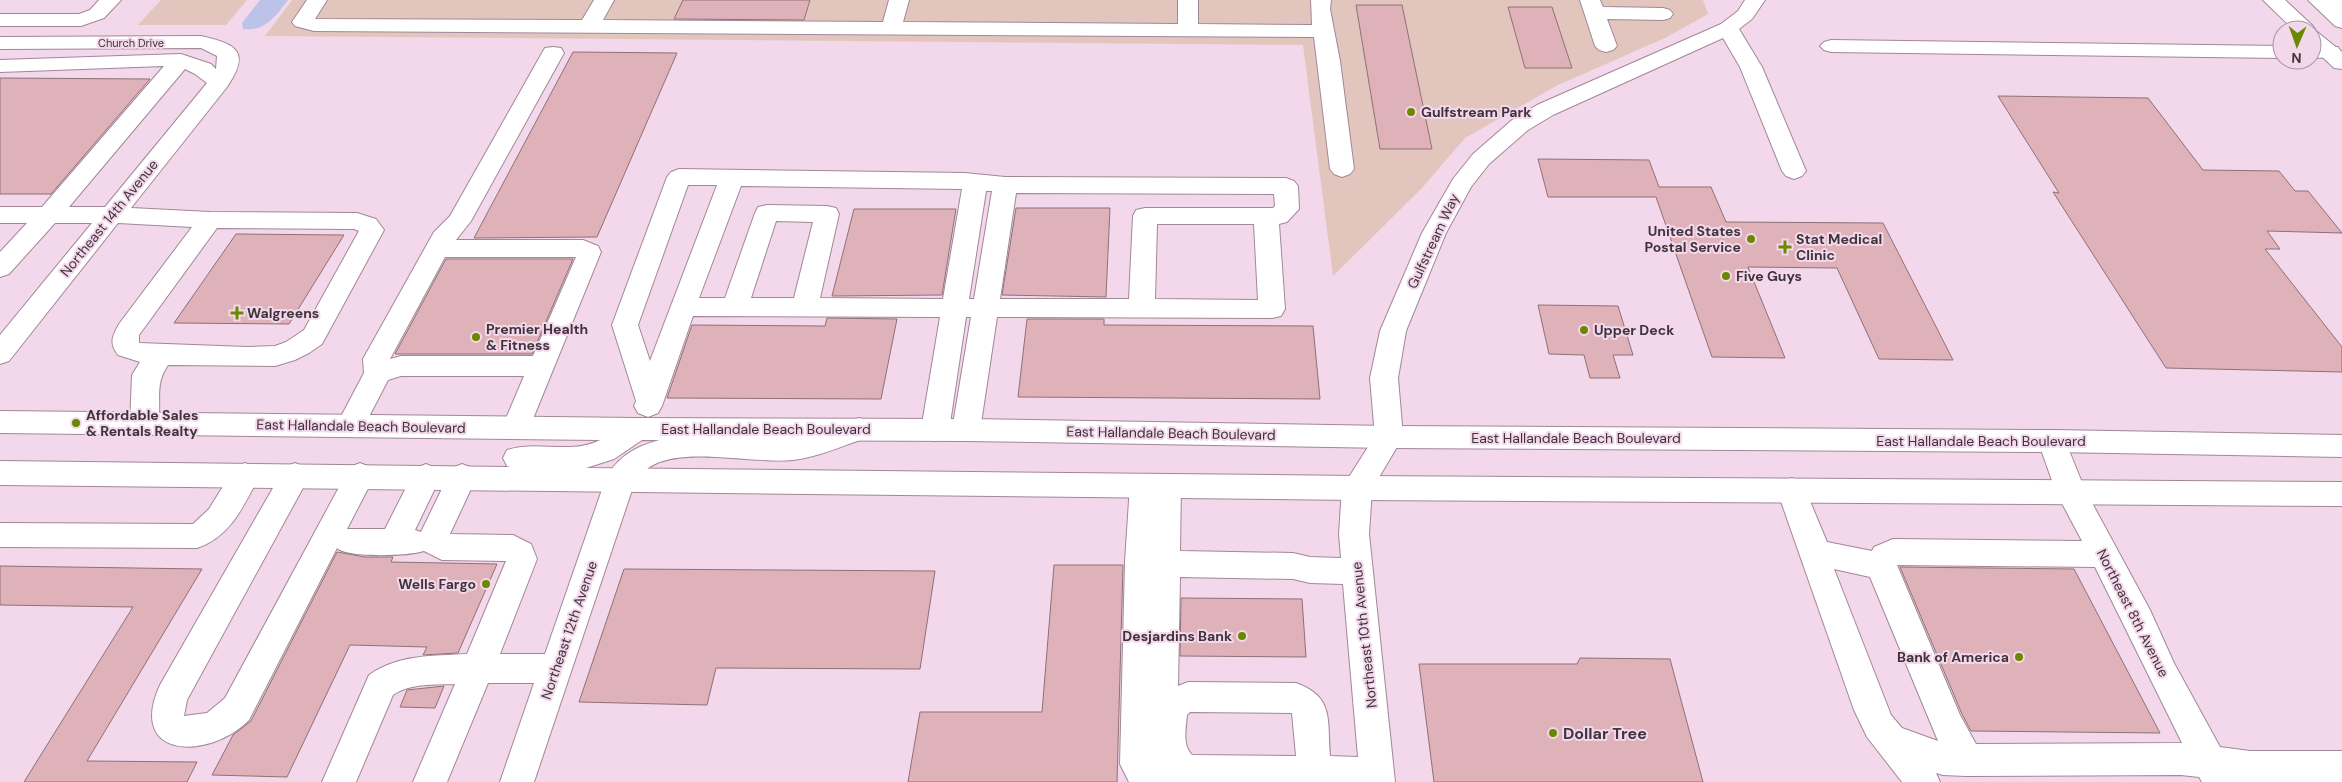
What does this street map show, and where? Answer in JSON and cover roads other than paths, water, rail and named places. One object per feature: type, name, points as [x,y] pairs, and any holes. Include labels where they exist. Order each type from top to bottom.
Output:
[{"type":"main road","points":[[0,20],[81,20],[97,14],[110,0]]},
{"type":"main road","points":[[317,0],[302,22],[314,25],[1323,32]]},
{"type":"main road","points":[[589,27],[604,0]]},
{"type":"main road","points":[[891,29],[899,0]]},
{"type":"main road","points":[[1188,0],[1188,30]]},
{"type":"main road","points":[[1321,0],[1320,9],[1342,169]]},
{"type":"main road","points":[[2273,0],[2295,20]]},
{"type":"main road","points":[[2318,0],[2342,22]]},
{"type":"main road","points":[[2333,0],[2342,14]]},
{"type":"main road","name":"Gulfstream Way","points":[[1389,437],[1384,378],[1393,331],[1434,232],[1466,178],[1481,159],[1520,125],[1545,110],[1728,28],[1746,15],[1751,1]]},
{"type":"main road","points":[[1606,46],[1592,7],[1663,14]]},
{"type":"main road","points":[[1728,28],[1751,67],[1794,171]]},
{"type":"main road","name":"Church Drive","points":[[0,43],[201,42],[213,44],[223,48],[228,54],[230,62],[228,70],[219,82]]},
{"type":"main road","points":[[1831,46],[2272,52]]},
{"type":"main road","points":[[350,426],[378,373],[376,359],[437,248],[443,238],[459,221],[553,54]]},
{"type":"main road","points":[[0,66],[133,60],[181,60],[203,70],[219,82]]},
{"type":"main road","points":[[0,268],[181,60]]},
{"type":"main road","name":"Northeast 14th Avenue","points":[[0,354],[219,82]]},
{"type":"main road","points":[[650,401],[625,325],[680,177],[975,182],[1004,185],[1286,186],[1287,209],[1278,216],[1145,216],[1142,309]]},
{"type":"main road","points":[[390,476],[445,459],[552,458],[593,454],[613,446],[636,429],[650,401],[732,178]]},
{"type":"main road","points":[[935,430],[975,182]]},
{"type":"main road","points":[[966,430],[987,306],[1004,185]]},
{"type":"main road","points":[[735,307],[767,213],[827,214],[805,307]]},
{"type":"main road","points":[[0,215],[112,215],[210,220],[357,222],[367,225],[372,230],[313,337],[303,345],[275,356],[160,355],[140,354],[131,351],[125,347],[124,339],[128,331],[210,220]]},
{"type":"main road","points":[[683,307],[987,306],[1272,309],[1266,216]]},
{"type":"main road","points":[[437,248],[583,249],[589,252],[589,256],[516,428]]},
{"type":"main road","points":[[144,424],[146,375],[160,355]]},
{"type":"main road","points":[[378,373],[401,366],[542,366]]},
{"type":"main road","name":"East Hallandale Beach Boulevard","points":[[0,422],[636,429],[966,430],[1389,437],[2052,441],[2342,446]]},
{"type":"main road","points":[[621,478],[643,457],[667,450],[790,449],[808,447],[859,429]]},
{"type":"main road","points":[[1357,488],[1389,437]]},
{"type":"main road","name":"Northeast 8th Avenue","points":[[2052,441],[2071,492],[2215,772]]},
{"type":"main road","points":[[0,473],[462,476],[1357,488],[2342,494]]},
{"type":"main road","points":[[0,535],[197,536],[208,531],[216,524],[245,475]]},
{"type":"main road","points":[[295,475],[172,696],[166,710],[168,722],[174,729],[187,732],[203,731],[222,723],[237,709],[360,475]]},
{"type":"main road","points":[[349,541],[403,542],[426,476]]},
{"type":"main road","points":[[430,782],[522,559],[520,553],[513,548],[442,546],[435,543],[434,536],[462,476]]},
{"type":"main road","name":"Northeast 12th Avenue","points":[[517,782],[621,478]]},
{"type":"main road","points":[[1156,485],[1137,764],[1144,774],[1157,774],[1176,764]]},
{"type":"main road","name":"Northeast 10th Avenue","points":[[1357,488],[1354,534],[1378,778]]},
{"type":"main road","points":[[1792,490],[1816,552],[1819,569],[1871,710],[1879,726],[1923,782]]},
{"type":"main road","points":[[1816,552],[1881,566]]},
{"type":"main road","points":[[1966,760],[1947,724],[1881,566],[1884,556],[1893,552],[2104,554]]},
{"type":"main road","points":[[1152,563],[1293,566],[1310,570],[1357,571]]},
{"type":"main road","points":[[1152,563],[1161,691],[1170,710],[1170,754],[1176,764],[1186,770],[1314,772],[1378,778]]},
{"type":"main road","points":[[338,782],[381,685],[394,676],[411,672],[478,668],[555,669]]},
{"type":"main road","points":[[1170,710],[1177,702],[1188,696],[1296,698],[1305,703],[1310,711],[1314,772]]},
{"type":"main road","points":[[1890,740],[1943,759],[2181,759],[2215,772],[2250,767],[2342,767]]},
{"type":"water","points":[[260,0],[288,0],[269,22],[258,28],[243,29],[242,23]]},
{"type":"place","name":"Gulfstream Park","points":[[1411,112]]},
{"type":"place","name":"United States Postal Service","points":[[1751,239]]},
{"type":"place","name":"Stat Medical Clinic","points":[[1785,247]]},
{"type":"place","name":"Five Guys","points":[[1726,276]]},
{"type":"place","name":"Walgreens","points":[[237,313]]},
{"type":"place","name":"Upper Deck","points":[[1584,330]]},
{"type":"place","name":"Premier Health & Fitness","points":[[476,337]]},
{"type":"place","name":"Affordable Sales & Rentals Realty","points":[[76,423]]},
{"type":"place","name":"Wells Fargo","points":[[486,584]]},
{"type":"place","name":"Desjardins Bank","points":[[1242,636]]},
{"type":"place","name":"Bank of America","points":[[2019,657]]},
{"type":"place","name":"Dollar Tree","points":[[1553,733]]}]
